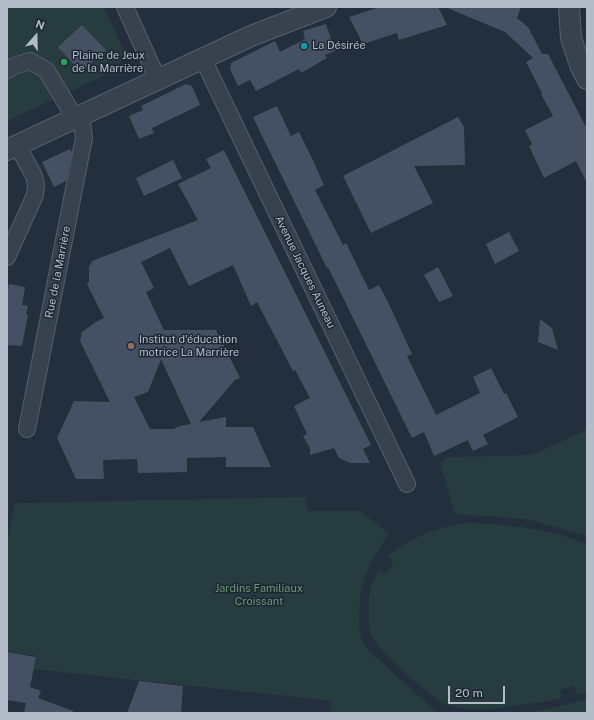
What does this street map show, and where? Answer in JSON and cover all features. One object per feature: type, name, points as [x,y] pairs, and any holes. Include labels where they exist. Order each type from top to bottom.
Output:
[{"type":"street","points":[[125,7],[158,80]]},
{"type":"street","points":[[7,257],[35,195],[36,184],[34,176],[12,147],[251,36],[326,7]]},
{"type":"street","points":[[569,7],[571,38],[580,65],[587,79]]},
{"type":"street","name":"Avenue Jacques Auneau","points":[[203,59],[407,484]]},
{"type":"street","points":[[7,70],[30,61],[46,70],[78,117]]},
{"type":"street","name":"Rue de la Marrière","points":[[27,429],[84,138],[78,117]]},
{"type":"green space","name":"Plaine de Jeux de la Marrière","points":[[7,7],[104,7],[125,53],[116,70],[7,121]]},
{"type":"green space","points":[[587,430],[587,536],[526,519],[455,514],[440,463],[447,457],[531,455]]},
{"type":"green space","name":"Jardins Familiaux Croissant","points":[[307,497],[307,511],[360,511],[389,533],[375,555],[366,574],[360,597],[359,625],[361,638],[370,652],[438,713],[329,713],[332,701],[33,669],[36,656],[7,651],[7,543],[15,503]]},
{"type":"green space","points":[[465,523],[525,528],[560,535],[587,544],[587,692],[577,695],[574,686],[560,690],[562,698],[542,702],[491,709],[455,708],[440,702],[405,673],[383,652],[371,636],[369,624],[369,598],[371,586],[379,569],[386,573],[393,564],[388,556],[405,544],[424,534],[444,527]]},
{"type":"green space","points":[[587,699],[587,713],[529,713],[529,712],[553,708]]},
{"type":"building","points":[[380,7],[438,7],[447,25],[399,40],[397,33],[363,44],[349,17]]},
{"type":"building","points":[[445,7],[521,7],[517,18],[528,27],[542,54],[548,54],[587,129],[587,183],[576,161],[544,178],[529,146],[532,144],[525,130],[553,116],[526,62],[533,58],[505,32]]},
{"type":"building","points":[[326,24],[335,51],[325,55],[327,58],[301,73],[299,69],[256,91],[250,80],[238,86],[230,69],[231,63],[275,41],[280,52],[305,39],[303,31]]},
{"type":"building","points":[[82,25],[106,50],[81,72],[58,47]]},
{"type":"building","points":[[186,84],[192,86],[200,105],[152,128],[154,133],[139,139],[129,116],[143,110],[141,106]]},
{"type":"building","points":[[277,106],[291,136],[299,132],[311,156],[324,185],[315,190],[343,245],[346,243],[369,290],[379,285],[388,302],[412,354],[407,356],[436,415],[480,393],[473,377],[491,368],[518,417],[483,435],[488,444],[473,451],[468,440],[434,456],[424,432],[412,438],[253,117]]},
{"type":"building","points":[[458,117],[464,127],[465,165],[414,166],[433,203],[371,233],[343,176]]},
{"type":"building","points":[[70,149],[72,152],[66,181],[54,187],[42,162]]},
{"type":"building","points":[[224,150],[371,445],[363,449],[370,463],[350,463],[339,458],[334,448],[310,455],[310,448],[303,436],[307,434],[294,406],[310,398],[295,370],[293,371],[257,302],[251,306],[233,265],[189,286],[170,248],[141,262],[154,288],[146,292],[164,330],[216,330],[240,378],[235,380],[199,422],[226,417],[226,427],[253,427],[271,467],[226,467],[226,457],[187,458],[187,472],[138,473],[137,459],[103,460],[104,479],[76,479],[57,438],[74,401],[110,402],[80,341],[82,332],[104,318],[87,284],[89,282],[89,267],[92,261],[198,220],[178,184],[211,168],[206,159]],"holes":[[[161,359],[191,424],[173,429],[150,429],[134,397],[148,392]]]},
{"type":"building","points":[[173,160],[182,178],[144,196],[136,178]]},
{"type":"building","points":[[509,232],[519,251],[495,264],[486,244]]},
{"type":"building","points":[[438,267],[453,296],[439,302],[424,275]]},
{"type":"building","points":[[9,284],[25,287],[22,305],[28,306],[26,314],[28,315],[22,346],[7,345],[7,295]]},
{"type":"building","points":[[540,319],[552,328],[558,350],[538,342]]},
{"type":"building","points":[[7,652],[36,657],[30,687],[41,691],[38,698],[73,711],[73,713],[24,713],[26,703],[7,700]]},
{"type":"building","points":[[139,681],[183,686],[181,713],[127,713]]},
{"type":"place","name":"La Désirée","points":[[304,46]]},
{"type":"place","name":"Plaine de Jeux de la Marrière","points":[[64,62]]},
{"type":"place","name":"Institut d'éducation motrice La Marrière","points":[[131,346]]}]
